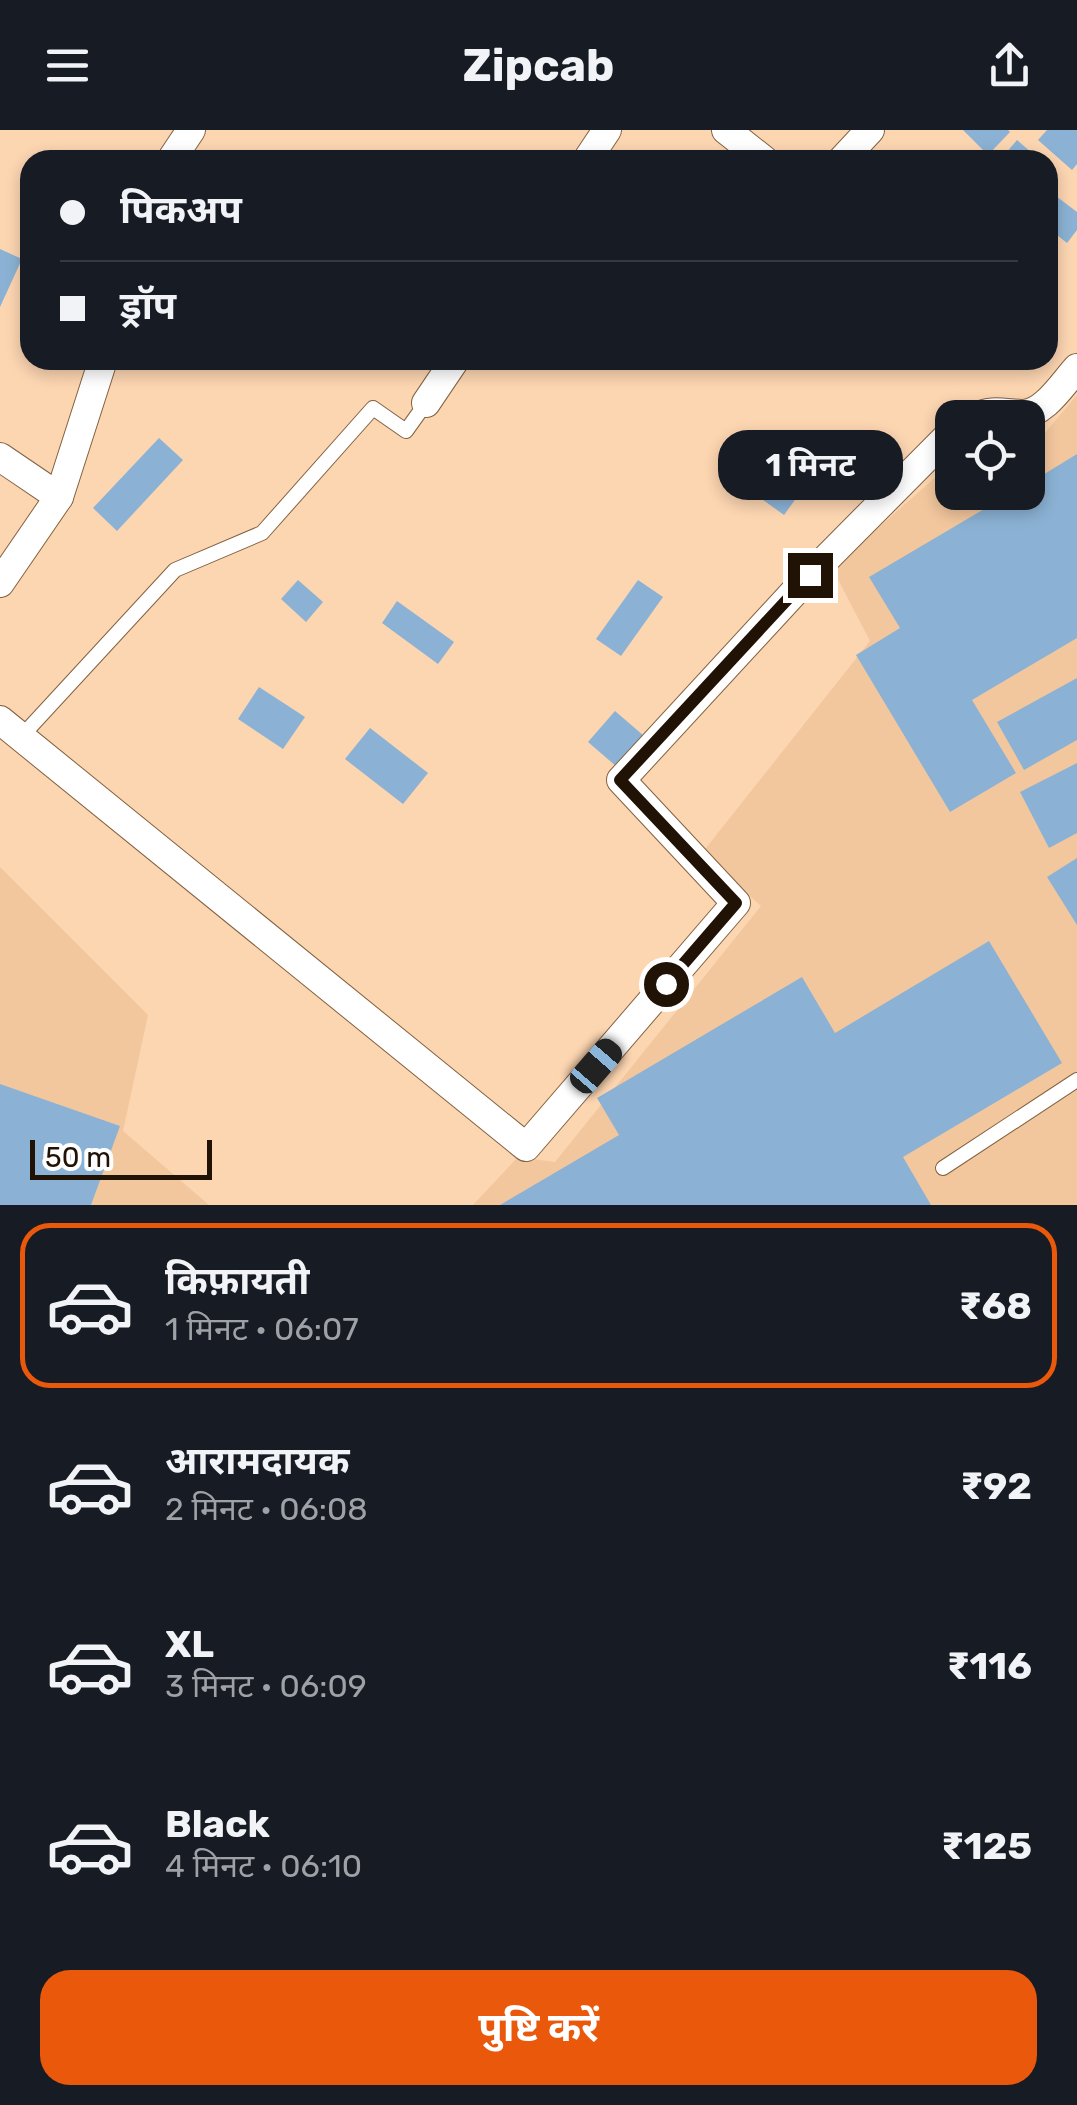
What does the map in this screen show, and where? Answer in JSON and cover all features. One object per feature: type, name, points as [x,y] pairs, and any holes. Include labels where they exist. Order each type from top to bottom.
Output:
[{"type":"street","points":[[726,130],[751,150]]},
{"type":"street","points":[[851,150],[870,130]]},
{"type":"street","points":[[1045,402],[1077,368]]},
{"type":"street","points":[[0,583],[59,497],[100,370]]},
{"type":"street","points":[[426,403],[448,370]]},
{"type":"street","points":[[11,728],[526,1147],[736,903],[620,780],[810,575],[935,449]]},
{"type":"street","points":[[0,457],[59,497]]},
{"type":"lane","points":[[11,728],[175,570],[262,532],[372,408],[406,431],[426,403]]},
{"type":"lane","points":[[943,1168],[1077,1080]]},
{"type":"shaded area","points":[[1077,395],[1077,1205],[473,1205],[518,1157],[555,1162],[761,906],[702,853],[870,641],[832,568],[935,478],[935,510],[1045,510],[1045,433]]},
{"type":"shaded area","points":[[0,867],[148,1015],[123,1131],[209,1205],[0,1205]]},
{"type":"building","points":[[963,130],[1010,132],[993,150],[983,150]]},
{"type":"building","points":[[1047,130],[1077,130],[1077,164],[1072,170],[1058,158],[1058,150],[1049,150],[1038,140]]},
{"type":"building","points":[[1017,140],[1028,150],[1008,150]]},
{"type":"building","points":[[1058,198],[1077,212],[1077,230],[1067,243],[1058,236]]},
{"type":"building","points":[[0,249],[20,258],[20,263],[0,307]]},
{"type":"building","points":[[159,438],[183,460],[117,531],[93,508]]},
{"type":"building","points":[[774,447],[813,475],[784,515],[745,487]]},
{"type":"building","points":[[1077,454],[1077,638],[972,700],[1016,773],[950,812],[856,655],[900,628],[869,577],[983,510],[1045,510],[1045,474]]},
{"type":"building","points":[[298,580],[323,602],[306,622],[281,599]]},
{"type":"building","points":[[638,580],[663,597],[621,656],[596,639]]},
{"type":"building","points":[[397,601],[454,642],[438,664],[382,623]]},
{"type":"building","points":[[1077,678],[1077,740],[1024,770],[997,722]]},
{"type":"building","points":[[259,687],[305,717],[283,749],[238,719]]},
{"type":"building","points":[[615,711],[644,736],[617,767],[588,742]]},
{"type":"building","points":[[370,728],[428,773],[403,804],[345,759]]},
{"type":"building","points":[[1077,763],[1077,833],[1049,848],[1020,792]]},
{"type":"building","points":[[1077,858],[1077,925],[1047,877]]},
{"type":"building","points":[[989,941],[1062,1063],[903,1157],[931,1205],[500,1205],[619,1135],[597,1098],[802,977],[835,1033]]},
{"type":"building","points":[[0,1084],[120,1126],[91,1205],[0,1205]]},
{"type":"route","points":[[666,984],[736,903],[620,780],[810,575]]}]
